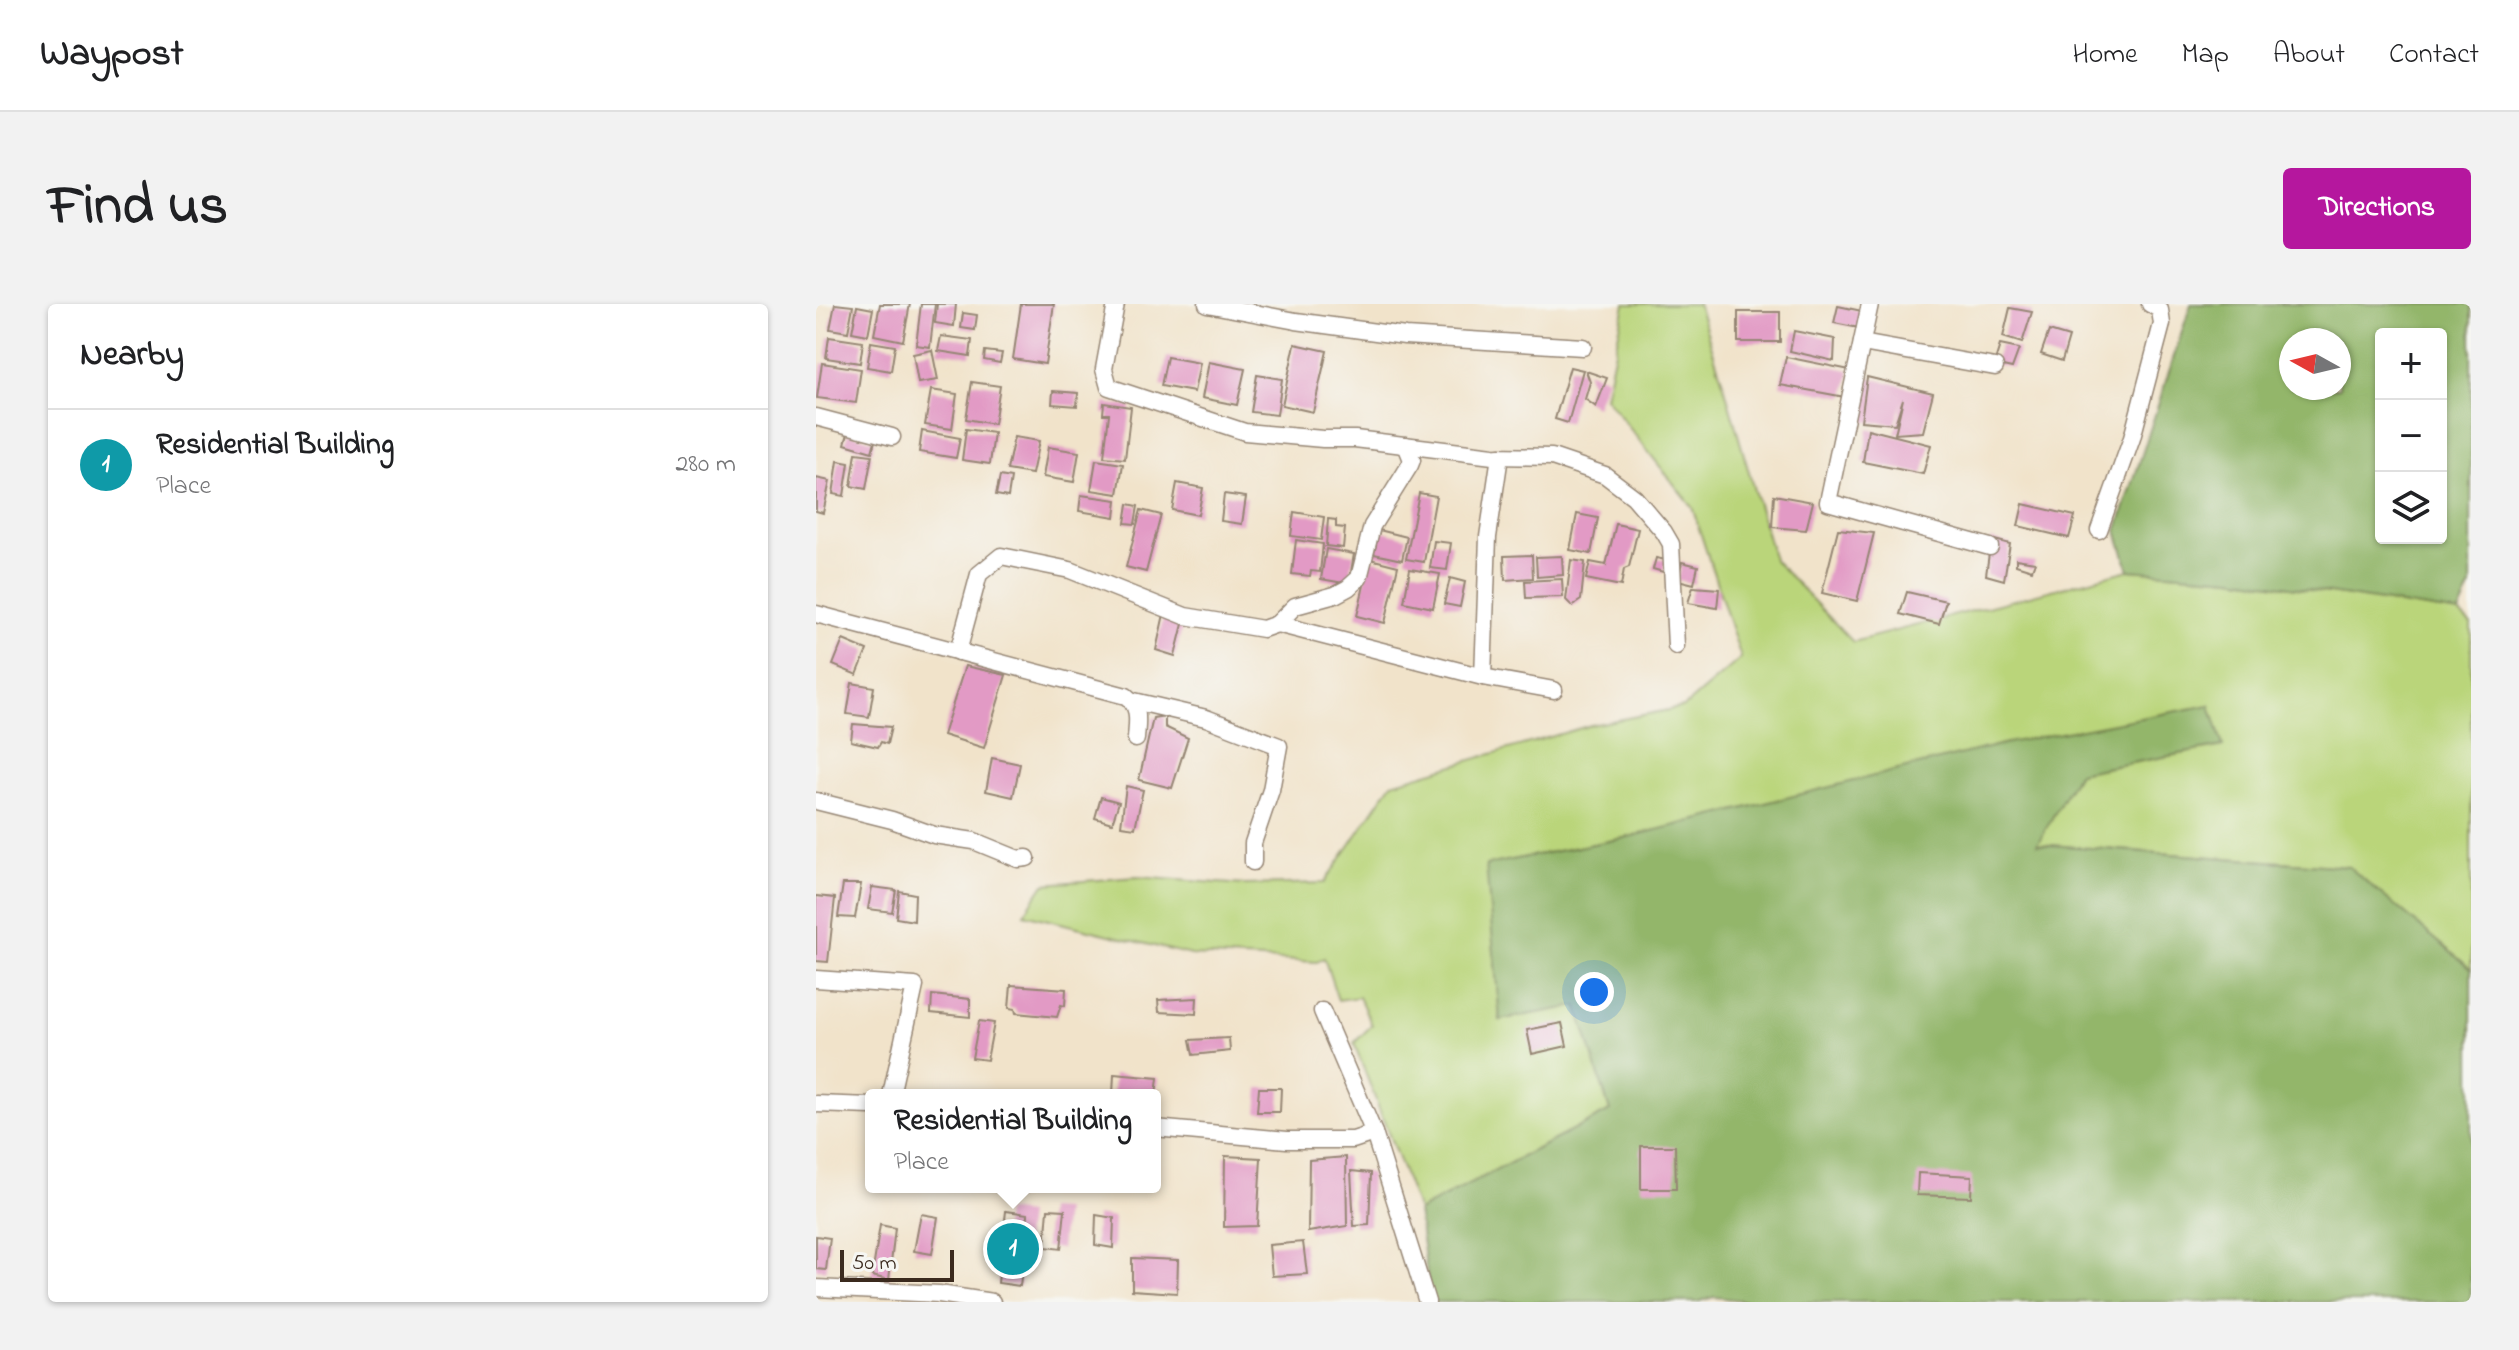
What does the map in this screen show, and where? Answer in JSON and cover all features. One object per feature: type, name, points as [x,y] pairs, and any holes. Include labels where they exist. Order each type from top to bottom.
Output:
[{"type":"street","points":[[1116,304],[1104,369],[1109,387],[1245,432],[1500,456],[1552,457],[1605,475],[1634,497],[1671,544],[1676,646]]},
{"type":"street","points":[[1207,304],[1296,321],[1405,336],[1583,347]]},
{"type":"street","points":[[1870,304],[1828,502],[1990,547]]},
{"type":"street","points":[[2099,530],[2132,438],[2162,324],[2160,310],[2150,304]]},
{"type":"street","points":[[1862,343],[1995,367]]},
{"type":"street","points":[[816,417],[892,437]]},
{"type":"street","points":[[958,652],[979,574],[1001,556],[1070,570],[1185,616],[1263,629],[1277,624],[1295,606],[1335,595],[1359,578],[1372,526],[1412,460],[1406,445]]},
{"type":"street","points":[[1483,677],[1488,537],[1500,456]]},
{"type":"street","points":[[816,614],[1113,691],[1134,701],[1206,718],[1279,746],[1271,790],[1253,843],[1253,862]]},
{"type":"street","points":[[1277,624],[1483,677],[1554,690]]},
{"type":"street","points":[[1134,701],[1137,712],[1136,739]]},
{"type":"street","points":[[816,801],[892,820],[934,835],[974,841],[1018,859],[1027,858]]},
{"type":"street","points":[[816,979],[915,986],[892,1089]]},
{"type":"street","points":[[1322,1011],[1374,1133],[1427,1302]]},
{"type":"street","points":[[816,1104],[865,1106]]},
{"type":"street","points":[[1161,1129],[1287,1140],[1353,1140],[1374,1133]]},
{"type":"street","points":[[816,1288],[939,1294],[992,1302]]},
{"type":"green space","points":[[1625,304],[1698,304],[1774,560],[1853,642],[2129,570],[2232,578],[2459,613],[2471,624],[2471,969],[2348,867],[2036,844],[2077,773],[2223,746],[1624,838],[1487,865],[1500,1020],[1577,1005],[1610,1111],[1418,1211],[1354,1043],[1372,1025],[1359,997],[1338,1000],[1324,958],[1317,962],[1191,955],[1024,914],[1044,884],[1137,877],[1245,885],[1324,883],[1392,783],[1591,725],[1684,707],[1741,658],[1692,507],[1605,397]]},
{"type":"green space","points":[[2191,304],[2471,304],[2471,586],[2459,613],[2232,578],[2129,570],[2117,531]]},
{"type":"green space","points":[[2210,705],[2223,746],[2078,773],[2037,844],[2349,867],[2471,969],[2471,1302],[1757,1302],[1714,1297],[1697,1302],[1431,1302],[1418,1211],[1610,1111],[1577,1006],[1500,1020],[1486,865],[1624,838],[2007,743]]},
{"type":"building","points":[[835,304],[853,306],[848,332],[830,329]]},
{"type":"building","points":[[880,304],[910,304],[903,341],[874,335]]},
{"type":"building","points":[[921,304],[935,304],[930,347],[916,345]]},
{"type":"building","points":[[937,304],[956,304],[954,326],[935,323]]},
{"type":"building","points":[[1021,304],[1054,304],[1045,364],[1013,359]]},
{"type":"building","points":[[857,306],[873,309],[868,335],[852,332]]},
{"type":"building","points":[[1838,306],[1862,311],[1859,328],[1834,323]]},
{"type":"building","points":[[2010,308],[2032,312],[2022,343],[2003,337]]},
{"type":"building","points":[[1738,312],[1780,312],[1780,342],[1738,342]]},
{"type":"building","points":[[963,313],[977,315],[975,330],[961,328]]},
{"type":"building","points":[[1794,331],[1835,339],[1834,361],[1790,351]]},
{"type":"building","points":[[2049,331],[2069,337],[2062,361],[2041,354]]},
{"type":"building","points":[[941,336],[972,340],[970,356],[938,351]]},
{"type":"building","points":[[829,337],[863,342],[860,363],[826,358]]},
{"type":"building","points":[[871,342],[895,346],[891,371],[867,367]]},
{"type":"building","points":[[1295,344],[1327,351],[1313,412],[1282,405]]},
{"type":"building","points":[[2000,345],[2019,349],[2012,368],[1994,364]]},
{"type":"building","points":[[932,350],[938,380],[918,383],[913,354]]},
{"type":"building","points":[[985,351],[1002,353],[1000,363],[984,360]]},
{"type":"building","points":[[1167,357],[1200,363],[1194,392],[1161,386]]},
{"type":"building","points":[[1786,357],[1850,370],[1845,397],[1780,385]]},
{"type":"building","points":[[1209,362],[1245,369],[1237,405],[1202,398]]},
{"type":"building","points":[[822,363],[861,369],[856,403],[817,398]]},
{"type":"building","points":[[1570,367],[1583,370],[1568,423],[1555,419]]},
{"type":"building","points":[[1586,371],[1607,378],[1596,407],[1585,399],[1590,382]]},
{"type":"building","points":[[1257,375],[1282,379],[1277,415],[1251,412]]},
{"type":"building","points":[[1867,377],[1933,393],[1923,432],[1895,434],[1903,399],[1895,424],[1861,421]]},
{"type":"building","points":[[972,382],[1000,386],[994,424],[966,419]]},
{"type":"building","points":[[931,390],[957,394],[952,429],[925,425]]},
{"type":"building","points":[[1053,391],[1078,393],[1077,406],[1052,404]]},
{"type":"building","points":[[1104,403],[1131,407],[1125,459],[1104,457],[1109,414],[1103,414]]},
{"type":"building","points":[[966,429],[994,433],[990,464],[962,460]]},
{"type":"building","points":[[1868,429],[1931,445],[1923,474],[1863,462]]},
{"type":"building","points":[[922,431],[960,438],[956,458],[919,452]]},
{"type":"building","points":[[848,433],[875,441],[872,452],[845,444]]},
{"type":"building","points":[[1014,437],[1039,441],[1032,474],[1007,470]]},
{"type":"building","points":[[1048,447],[1079,452],[1074,482],[1043,477]]},
{"type":"building","points":[[856,453],[872,455],[866,489],[851,486]]},
{"type":"building","points":[[1096,460],[1123,464],[1118,494],[1091,490]]},
{"type":"building","points":[[838,461],[849,463],[844,496],[833,494]]},
{"type":"building","points":[[1000,476],[1011,478],[1008,497],[996,495]]},
{"type":"building","points":[[816,478],[830,481],[823,513],[816,511]]},
{"type":"building","points":[[1177,483],[1203,488],[1198,515],[1172,510]]},
{"type":"building","points":[[1419,493],[1436,496],[1424,562],[1406,559]]},
{"type":"building","points":[[1224,494],[1246,497],[1242,524],[1221,521]]},
{"type":"building","points":[[1081,495],[1117,500],[1115,517],[1079,511]]},
{"type":"building","points":[[1774,495],[1813,502],[1806,530],[1772,527]]},
{"type":"building","points":[[1128,504],[1138,506],[1135,524],[1125,523]]},
{"type":"building","points":[[2023,504],[2075,516],[2069,538],[2018,526]]},
{"type":"building","points":[[1141,510],[1161,515],[1146,572],[1126,567]]},
{"type":"building","points":[[1294,512],[1324,517],[1321,540],[1291,536]]},
{"type":"building","points":[[1577,514],[1598,518],[1591,554],[1570,550]]},
{"type":"building","points":[[1328,519],[1336,520],[1336,527],[1345,528],[1343,548],[1326,546]]},
{"type":"building","points":[[1616,524],[1638,529],[1621,586],[1586,579],[1590,562],[1606,565]]},
{"type":"building","points":[[1838,529],[1874,533],[1857,601],[1822,593]]},
{"type":"building","points":[[1379,530],[1407,537],[1402,560],[1374,554]]},
{"type":"building","points":[[1991,539],[2010,544],[2004,580],[1986,575]]},
{"type":"building","points":[[1296,540],[1323,544],[1320,572],[1311,571],[1310,576],[1292,574]]},
{"type":"building","points":[[1434,541],[1451,543],[1447,570],[1430,568]]},
{"type":"building","points":[[1326,549],[1354,554],[1349,584],[1321,579]]},
{"type":"building","points":[[1532,555],[1533,578],[1505,580],[1504,556]]},
{"type":"building","points":[[1562,556],[1563,575],[1537,577],[1536,557]]},
{"type":"building","points":[[1656,558],[1666,560],[1663,572],[1653,569]]},
{"type":"building","points":[[1370,559],[1398,566],[1385,623],[1357,616]]},
{"type":"building","points":[[2016,559],[2035,562],[2032,570],[2016,565]]},
{"type":"building","points":[[1571,560],[1585,562],[1581,600],[1572,606],[1566,600]]},
{"type":"building","points":[[1682,562],[1698,566],[1694,584],[1678,580]]},
{"type":"building","points":[[1410,569],[1440,574],[1433,608],[1404,602]]},
{"type":"building","points":[[1450,578],[1465,582],[1460,607],[1444,604]]},
{"type":"building","points":[[1562,579],[1563,597],[1526,598],[1525,581]]},
{"type":"building","points":[[1693,587],[1719,589],[1717,608],[1688,603]]},
{"type":"building","points":[[1907,592],[1946,601],[1939,624],[1900,614]]},
{"type":"building","points":[[1164,614],[1185,616],[1175,656],[1156,650]]},
{"type":"building","points":[[843,640],[867,650],[857,675],[833,665]]},
{"type":"building","points":[[965,666],[1006,675],[984,748],[943,735]]},
{"type":"building","points":[[852,683],[874,687],[869,717],[847,714]]},
{"type":"building","points":[[1165,716],[1165,727],[1188,738],[1172,788],[1139,780],[1153,718]]},
{"type":"building","points":[[853,724],[891,727],[887,744],[881,742],[878,747],[851,741]]},
{"type":"building","points":[[992,758],[1020,764],[1013,797],[986,791]]},
{"type":"building","points":[[1126,786],[1143,790],[1135,828],[1121,826]]},
{"type":"building","points":[[1101,797],[1119,802],[1112,823],[1095,818]]},
{"type":"building","points":[[843,884],[861,884],[855,918],[838,917]]},
{"type":"building","points":[[872,887],[896,890],[892,912],[868,909]]},
{"type":"building","points":[[899,891],[915,894],[914,921],[896,918]]},
{"type":"building","points":[[816,896],[835,898],[828,962],[816,961]]},
{"type":"building","points":[[1011,985],[1066,989],[1065,1006],[1061,1005],[1057,1017],[1016,1013],[1015,1009],[1009,1008]]},
{"type":"building","points":[[932,995],[970,999],[970,1017],[931,1013]]},
{"type":"building","points":[[1197,998],[1196,1014],[1159,1012],[1158,1000]]},
{"type":"building","points":[[979,1021],[994,1023],[987,1060],[972,1058]]},
{"type":"building","points":[[1562,1023],[1567,1046],[1532,1054],[1527,1030]]},
{"type":"building","points":[[1229,1038],[1230,1051],[1193,1055],[1190,1040]]},
{"type":"building","points":[[1114,1074],[1158,1078],[1157,1089],[1113,1089]]},
{"type":"building","points":[[1259,1088],[1281,1088],[1280,1112],[1257,1112]]},
{"type":"building","points":[[1641,1146],[1675,1146],[1676,1189],[1641,1189]]},
{"type":"building","points":[[1225,1156],[1261,1158],[1257,1226],[1224,1227]]},
{"type":"building","points":[[1346,1157],[1347,1226],[1308,1232],[1309,1160]]},
{"type":"building","points":[[1351,1171],[1371,1173],[1369,1225],[1354,1226]]},
{"type":"building","points":[[1918,1173],[1972,1176],[1971,1197],[1917,1195]]},
{"type":"building","points":[[1048,1209],[1065,1210],[1061,1249],[1045,1247]]},
{"type":"building","points":[[1006,1211],[1028,1214],[1020,1286],[998,1283]]},
{"type":"building","points":[[921,1214],[938,1217],[932,1254],[914,1251]]},
{"type":"building","points":[[1096,1215],[1114,1218],[1113,1248],[1095,1245]]},
{"type":"building","points":[[880,1225],[895,1228],[889,1280],[872,1276]]},
{"type":"building","points":[[816,1236],[830,1238],[826,1270],[816,1269]]},
{"type":"building","points":[[1303,1242],[1307,1274],[1272,1276],[1269,1245]]},
{"type":"building","points":[[1132,1258],[1178,1260],[1177,1293],[1132,1290]]},
{"type":"place","name":"Residential Building","points":[[1013,1249]]}]
